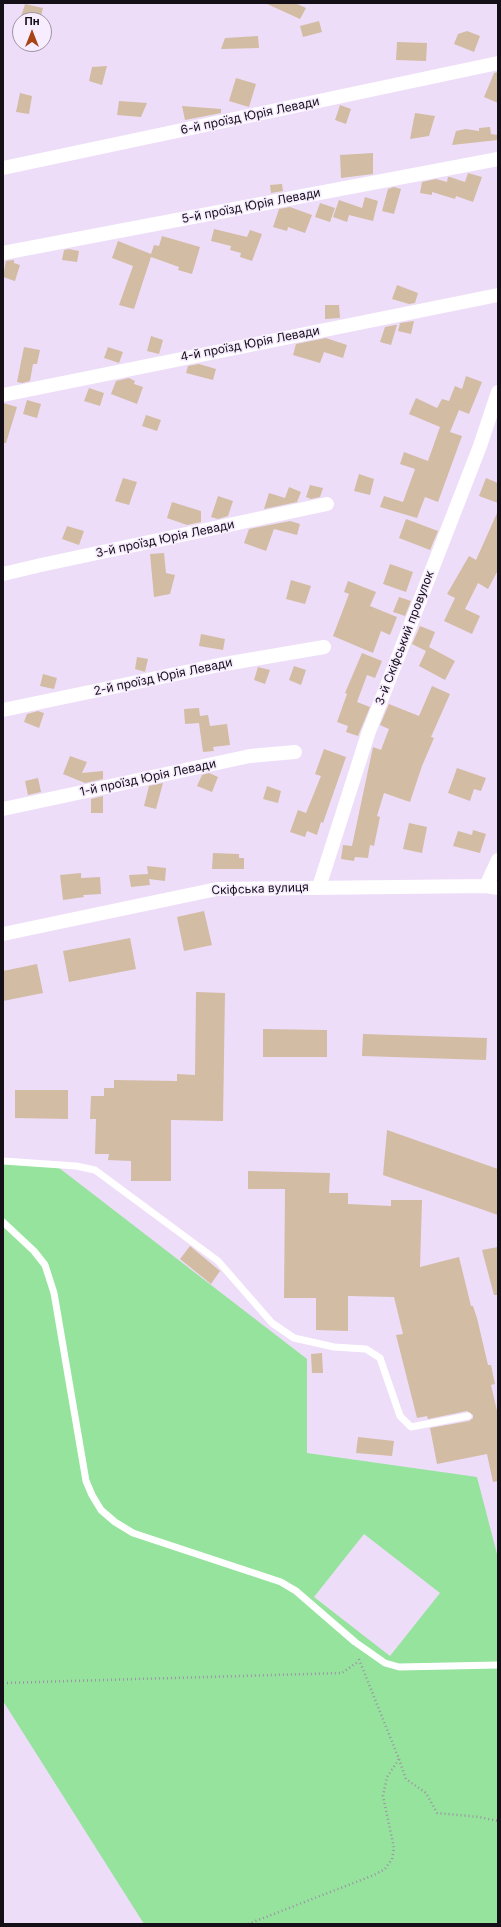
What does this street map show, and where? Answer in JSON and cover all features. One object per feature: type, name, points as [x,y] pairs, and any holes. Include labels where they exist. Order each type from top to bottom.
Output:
[{"type":"street","name":"6-й проїзд Юрія Левади","points":[[3,168],[498,63]]},
{"type":"street","name":"5-й проїзд Юрія Левади","points":[[3,253],[498,159]]},
{"type":"street","name":"4-й проїзд Юрія Левади","points":[[3,395],[498,295]]},
{"type":"street","name":"3-й Скіфський провулок","points":[[320,887],[368,734],[480,446],[498,392]]},
{"type":"street","name":"3-й проїзд Юрія Левади","points":[[3,574],[327,504]]},
{"type":"street","name":"2-й проїзд Юрія Левади","points":[[3,710],[219,666],[324,647]]},
{"type":"street","name":"1-й проїзд Юрія Левади","points":[[3,809],[250,756],[295,752]]},
{"type":"street","points":[[492,887],[498,860]]},
{"type":"street","name":"Скіфська вулиця","points":[[3,934],[217,889],[320,887],[492,887]]},
{"type":"lane","points":[[3,1161],[76,1166],[95,1170],[218,1261],[272,1323],[294,1338],[334,1347],[366,1349],[380,1358],[400,1416],[411,1427],[468,1416]]},
{"type":"lane","points":[[3,1222],[34,1251],[46,1266],[54,1293],[86,1481],[101,1510],[115,1522],[133,1533],[281,1582],[296,1591],[356,1642],[385,1663],[399,1667],[498,1665]]},
{"type":"path","points":[[356,1642],[359,1661],[406,1779],[426,1792],[437,1813],[479,1816],[498,1821]]},
{"type":"path","points":[[3,1683],[342,1673],[359,1661]]},
{"type":"path","points":[[248,1924],[374,1875],[385,1869],[392,1859],[394,1848],[383,1796],[387,1777],[399,1759]]},
{"type":"green space","points":[[3,1161],[54,1164],[307,1359],[307,1453],[477,1477],[498,1558],[498,1924],[144,1924],[3,1701]],"holes":[[[364,1534],[440,1593],[390,1656],[314,1597]]]},
{"type":"building","points":[[265,3],[295,3],[306,8],[300,19]]},
{"type":"building","points":[[25,4],[43,8],[42,12],[22,12]]},
{"type":"building","points":[[319,21],[322,32],[303,37],[300,26]]},
{"type":"building","points":[[467,31],[480,36],[474,52],[454,44],[458,34]]},
{"type":"building","points":[[258,36],[259,48],[221,49],[225,38]]},
{"type":"building","points":[[397,42],[427,43],[426,61],[396,60]]},
{"type":"building","points":[[107,66],[102,85],[89,81],[92,67]]},
{"type":"building","points":[[498,72],[498,103],[484,97],[494,73]]},
{"type":"building","points":[[236,78],[256,84],[249,107],[229,101]]},
{"type":"building","points":[[20,93],[32,96],[29,114],[16,112]]},
{"type":"building","points":[[119,101],[147,103],[141,117],[117,115]]},
{"type":"building","points":[[340,105],[351,109],[346,124],[335,120]]},
{"type":"building","points":[[182,106],[221,109],[221,113],[185,120]]},
{"type":"building","points":[[415,113],[435,116],[429,136],[410,139]]},
{"type":"building","points":[[490,127],[491,134],[498,135],[498,140],[452,145],[456,131],[466,129],[479,131],[479,128]]},
{"type":"building","points":[[373,153],[373,174],[341,178],[340,155]]},
{"type":"building","points":[[468,173],[482,177],[473,202],[456,196],[455,199],[432,192],[432,195],[420,193],[422,182],[436,179],[447,182],[448,177],[450,177],[465,182]]},
{"type":"building","points":[[282,184],[283,191],[271,193],[270,185]]},
{"type":"building","points":[[394,187],[401,189],[394,214],[382,211],[388,189]]},
{"type":"building","points":[[365,197],[378,201],[373,221],[349,215],[347,222],[333,217],[339,200],[362,208]]},
{"type":"building","points":[[320,203],[335,208],[330,222],[315,217]]},
{"type":"building","points":[[290,207],[312,215],[305,233],[288,227],[287,231],[273,227],[279,209]]},
{"type":"building","points":[[214,229],[247,237],[250,230],[262,234],[252,261],[240,257],[241,253],[230,250],[231,246],[211,241]]},
{"type":"building","points":[[162,236],[200,247],[192,274],[178,270],[179,267],[151,257],[134,309],[119,305],[133,266],[112,258],[118,241],[151,254],[154,245],[159,246]]},
{"type":"building","points":[[69,249],[79,251],[77,262],[62,260],[64,250]]},
{"type":"building","points":[[14,260],[14,263],[20,265],[15,281],[3,277],[6,261]]},
{"type":"building","points":[[397,285],[418,293],[415,303],[409,304],[392,299]]},
{"type":"building","points":[[325,305],[339,305],[340,318],[325,319]]},
{"type":"building","points":[[414,321],[411,334],[398,331],[400,323]]},
{"type":"building","points":[[397,325],[391,345],[380,342],[385,327]]},
{"type":"building","points":[[151,336],[163,340],[159,354],[147,351]]},
{"type":"building","points":[[326,338],[347,345],[343,358],[324,352],[320,363],[293,355],[296,344]]},
{"type":"building","points":[[24,347],[40,350],[37,364],[33,364],[30,381],[22,383],[17,382]]},
{"type":"building","points":[[108,347],[123,352],[119,363],[104,358]]},
{"type":"building","points":[[199,364],[216,369],[213,380],[186,373],[188,366]]},
{"type":"building","points":[[466,376],[482,382],[469,414],[459,410],[450,432],[462,436],[438,502],[425,497],[417,518],[380,507],[384,496],[403,502],[415,469],[400,464],[404,452],[428,461],[440,427],[409,414],[416,398],[437,408],[442,399],[449,401],[455,386],[462,389]]},
{"type":"building","points":[[129,378],[135,381],[134,384],[143,387],[137,404],[111,394],[116,381]]},
{"type":"building","points":[[89,388],[104,393],[100,406],[84,401]]},
{"type":"building","points":[[27,400],[41,404],[37,418],[23,414]]},
{"type":"building","points":[[3,403],[17,407],[6,443],[3,443]]},
{"type":"building","points":[[146,415],[161,420],[157,431],[142,426]]},
{"type":"building","points":[[359,474],[374,479],[370,495],[354,491]]},
{"type":"building","points":[[123,478],[137,482],[129,505],[115,501]]},
{"type":"building","points":[[486,478],[498,483],[498,503],[479,496]]},
{"type":"building","points":[[310,485],[323,488],[320,497],[311,499],[306,497]]},
{"type":"building","points":[[289,487],[301,492],[297,502],[264,509],[269,493],[285,498]]},
{"type":"building","points":[[218,496],[233,501],[228,516],[218,519],[211,517]]},
{"type":"building","points":[[172,502],[201,511],[201,522],[187,525],[167,518]]},
{"type":"building","points":[[498,511],[498,570],[488,589],[478,583],[465,609],[480,616],[472,634],[444,621],[455,598],[447,594],[469,556],[476,560]]},
{"type":"building","points":[[406,519],[438,531],[430,550],[399,538]]},
{"type":"building","points":[[290,521],[300,524],[297,535],[274,529],[266,551],[244,543],[249,529]]},
{"type":"building","points":[[67,526],[84,531],[79,545],[62,539]]},
{"type":"building","points":[[164,553],[166,573],[175,575],[170,594],[154,597],[150,554]]},
{"type":"building","points":[[390,564],[413,572],[406,592],[383,584]]},
{"type":"building","points":[[291,580],[311,586],[305,604],[286,599]]},
{"type":"building","points":[[348,581],[376,592],[370,606],[397,617],[390,635],[381,631],[373,653],[333,636],[349,594],[344,592]]},
{"type":"building","points":[[399,597],[411,601],[405,616],[393,612]]},
{"type":"building","points":[[420,626],[435,632],[429,647],[455,661],[445,680],[419,666],[426,651],[412,644]]},
{"type":"building","points":[[201,634],[225,639],[223,650],[199,646]]},
{"type":"building","points":[[362,653],[382,661],[375,678],[367,675],[357,702],[370,707],[358,736],[346,732],[348,726],[337,722],[347,694],[345,693]]},
{"type":"building","points":[[137,657],[148,659],[145,672],[135,669]]},
{"type":"building","points":[[294,666],[306,670],[301,685],[289,680]]},
{"type":"building","points":[[258,667],[270,670],[265,684],[254,680]]},
{"type":"building","points":[[43,674],[57,678],[54,689],[40,686]]},
{"type":"building","points":[[432,686],[450,694],[431,737],[434,738],[422,766],[410,802],[384,793],[377,816],[380,817],[374,846],[370,845],[368,858],[355,857],[354,861],[341,859],[343,845],[352,846],[373,747],[381,750],[389,729],[380,725],[389,704],[419,716]]},
{"type":"building","points":[[199,708],[200,716],[208,715],[210,726],[227,724],[230,745],[213,747],[214,751],[203,752],[199,723],[185,724],[184,709]]},
{"type":"building","points":[[38,711],[44,713],[39,728],[24,722],[27,714]]},
{"type":"building","points":[[324,749],[346,757],[323,823],[321,822],[317,835],[307,831],[305,837],[290,832],[298,810],[306,813],[321,776],[315,774]]},
{"type":"building","points":[[70,756],[87,762],[82,773],[103,771],[103,779],[85,783],[63,774]]},
{"type":"building","points":[[457,768],[486,778],[481,791],[474,789],[470,801],[448,793]]},
{"type":"building","points":[[209,773],[218,777],[212,792],[197,786],[202,775]]},
{"type":"building","points":[[38,778],[41,792],[28,795],[25,781]]},
{"type":"building","points":[[163,783],[156,809],[144,806],[149,786]]},
{"type":"building","points":[[267,786],[281,791],[278,803],[263,799]]},
{"type":"building","points":[[103,796],[103,813],[91,813],[91,799]]},
{"type":"building","points":[[409,823],[427,827],[422,853],[403,849]]},
{"type":"building","points":[[473,830],[486,834],[480,853],[453,846],[458,831],[472,835]]},
{"type":"building","points":[[213,853],[239,854],[239,858],[244,858],[244,869],[212,869]]},
{"type":"building","points":[[147,866],[166,868],[165,881],[149,879],[150,885],[131,887],[129,875],[148,874]]},
{"type":"building","points":[[81,873],[81,878],[100,877],[101,894],[83,895],[84,897],[63,900],[60,875]]},
{"type":"building","points":[[204,911],[212,945],[184,951],[177,917]]},
{"type":"building","points":[[130,938],[136,969],[69,982],[63,951]]},
{"type":"building","points":[[37,964],[43,993],[3,1001],[3,971]]},
{"type":"building","points":[[196,992],[225,993],[223,1121],[171,1120],[171,1181],[131,1181],[131,1161],[108,1160],[109,1154],[95,1154],[96,1119],[90,1119],[91,1096],[104,1096],[104,1088],[114,1088],[114,1080],[177,1081],[177,1074],[195,1075]]},
{"type":"building","points":[[263,1029],[327,1030],[327,1057],[263,1057]]},
{"type":"building","points":[[363,1034],[487,1038],[486,1060],[362,1056]]},
{"type":"building","points":[[15,1090],[68,1090],[68,1119],[15,1118]]},
{"type":"building","points":[[387,1130],[498,1169],[498,1215],[383,1175]]},
{"type":"building","points":[[248,1171],[330,1173],[329,1193],[348,1193],[348,1204],[391,1206],[391,1200],[422,1200],[420,1267],[459,1257],[471,1306],[473,1306],[477,1318],[488,1365],[491,1365],[495,1384],[491,1385],[498,1415],[498,1481],[493,1482],[487,1454],[437,1464],[430,1428],[469,1421],[473,1418],[473,1415],[467,1411],[428,1419],[427,1416],[417,1418],[396,1335],[403,1334],[394,1297],[348,1296],[348,1331],[316,1330],[316,1298],[284,1298],[285,1189],[248,1189]]},
{"type":"building","points":[[190,1246],[220,1271],[211,1284],[180,1259]]},
{"type":"building","points":[[498,1247],[498,1295],[494,1295],[482,1250]]},
{"type":"building","points":[[322,1353],[323,1373],[312,1373],[311,1354]]},
{"type":"building","points":[[358,1437],[394,1441],[392,1456],[356,1453]]}]
